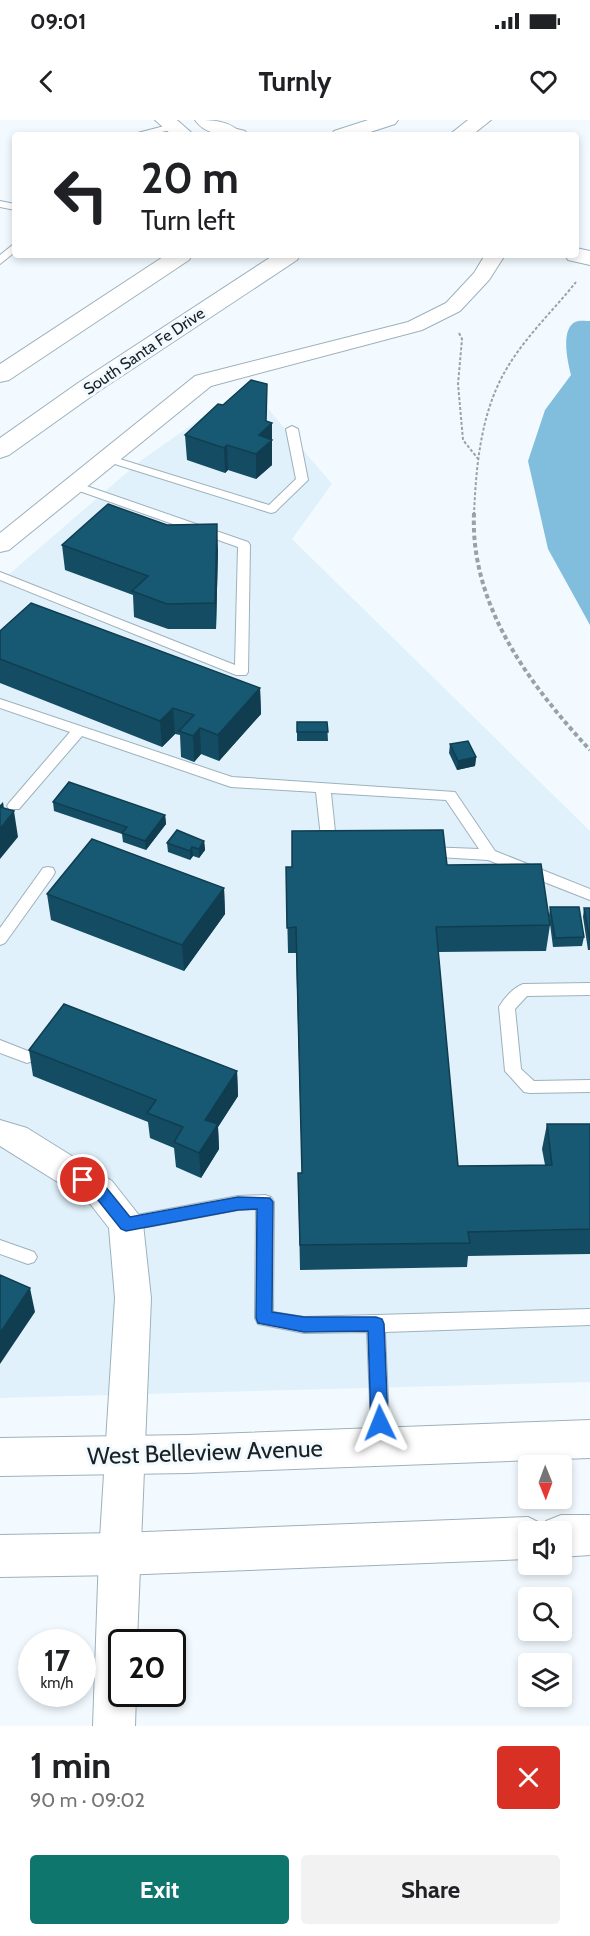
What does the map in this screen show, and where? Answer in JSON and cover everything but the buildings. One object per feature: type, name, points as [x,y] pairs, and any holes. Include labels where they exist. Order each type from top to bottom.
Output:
[{"type":"main road","points":[[205,120],[227,132]]},
{"type":"main road","points":[[351,132],[390,120]]},
{"type":"main road","points":[[372,132],[390,120]]},
{"type":"main road","points":[[463,132],[481,120]]},
{"type":"main road","points":[[580,242],[585,267]]},
{"type":"main road","points":[[0,375],[176,258]]},
{"type":"main road","name":"South Santa Fe Drive","points":[[0,450],[87,388],[284,258]]},
{"type":"main road","points":[[0,367],[148,277]]},
{"type":"main road","points":[[0,461],[87,388]]},
{"type":"main road","name":"West Belleview Avenue","points":[[0,1457],[124,1456],[590,1439]]},
{"type":"main road","points":[[572,1536],[590,1535]]},
{"type":"main road","points":[[0,1556],[119,1554],[518,1538]]},
{"type":"street","points":[[0,545],[203,381],[415,326],[453,307],[482,276],[493,258]]},
{"type":"street","points":[[0,1134],[15,1137],[100,1191],[126,1224],[133,1298],[119,1554],[114,1726]]},
{"type":"lane","points":[[152,132],[174,128]]},
{"type":"lane","points":[[0,261],[12,249]]},
{"type":"lane","points":[[106,458],[271,509],[302,480],[292,429]]},
{"type":"lane","points":[[0,576],[241,672],[244,545],[72,485]]},
{"type":"lane","points":[[0,703],[231,782],[450,795],[490,855]]},
{"type":"lane","points":[[14,806],[80,730]]},
{"type":"lane","points":[[323,788],[329,846],[352,847]]},
{"type":"lane","points":[[410,851],[490,855],[590,895]]},
{"type":"lane","points":[[0,939],[48,872]]},
{"type":"lane","points":[[590,989],[523,990],[507,1007],[513,1071],[530,1087],[590,1086]]},
{"type":"lane","points":[[0,1046],[27,1057]]},
{"type":"lane","points":[[126,1224],[238,1203],[265,1202],[264,1318],[304,1325],[590,1317]]},
{"type":"lane","points":[[0,1247],[28,1257]]},
{"type":"lane","points":[[376,1324],[381,1447]]},
{"type":"path","points":[[585,267],[526,340],[500,380],[486,411],[473,531],[479,574],[496,618],[522,663],[559,717],[590,750]]},
{"type":"path","points":[[456,327],[462,339],[458,384],[462,440],[479,460]]},
{"type":"shaded area","points":[[248,385],[332,484],[292,539],[590,831],[590,1382],[0,1398],[0,582],[139,462]]},
{"type":"water","points":[[590,321],[590,625],[548,549],[528,461],[545,410],[571,375],[566,347],[570,326],[575,322]]},
{"type":"route","points":[[83,1180],[100,1191],[126,1224],[238,1203],[265,1202],[264,1318],[304,1325],[376,1324],[380,1423]]}]
